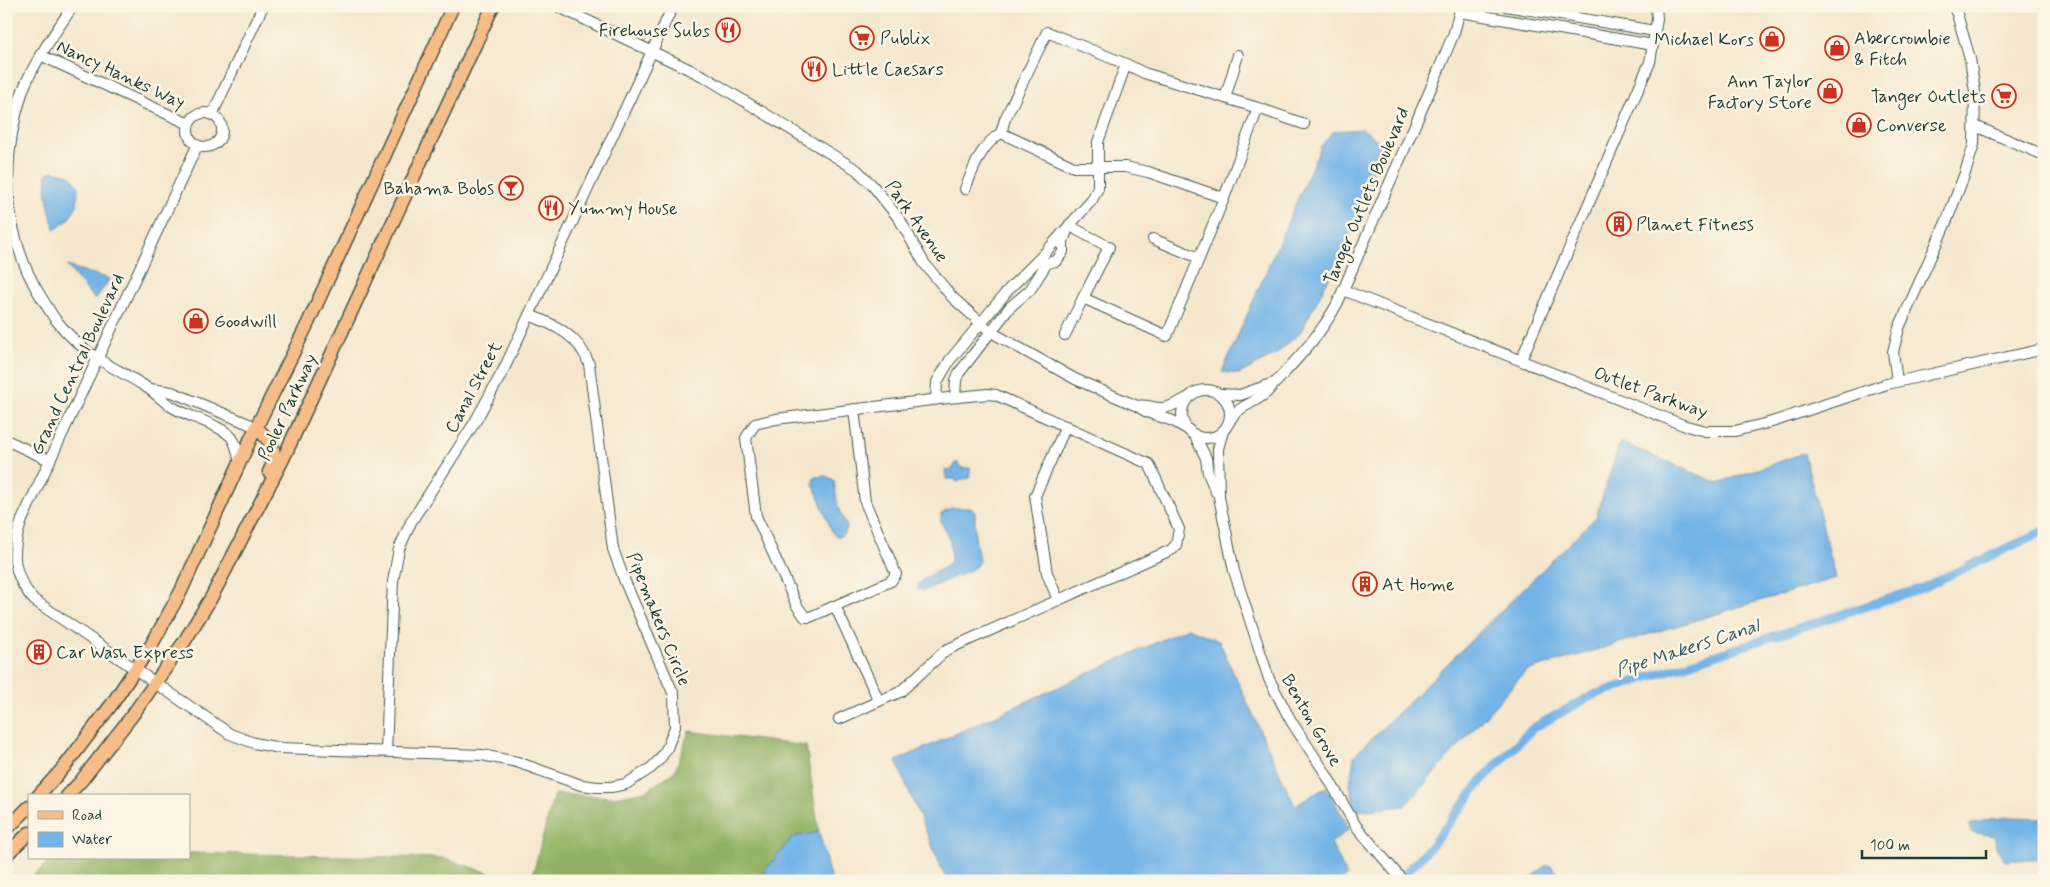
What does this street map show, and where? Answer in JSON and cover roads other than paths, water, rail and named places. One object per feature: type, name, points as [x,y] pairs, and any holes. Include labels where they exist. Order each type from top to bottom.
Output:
[{"type":"main road","name":"Pooler Parkway","points":[[40,794],[65,766],[112,704],[152,644],[181,591],[256,427],[308,323],[453,6]]},
{"type":"main road","name":"Pooler Parkway","points":[[69,794],[82,782],[155,683],[211,598],[284,457],[493,6]]},
{"type":"main road","points":[[228,565],[228,553],[275,460],[275,452],[269,440],[256,427]]},
{"type":"main road","points":[[6,830],[28,808]]},
{"type":"main road","points":[[6,855],[28,834]]},
{"type":"street","points":[[73,6],[40,55],[23,88],[12,121],[6,159],[9,218],[19,254],[32,283],[55,319],[98,359],[149,389],[171,406],[224,430],[233,439],[240,464]]},
{"type":"street","points":[[212,115],[263,6]]},
{"type":"street","name":"Park Avenue","points":[[557,6],[705,77],[857,170],[874,186],[900,220],[924,263],[952,297],[991,332],[1075,379],[1147,412],[1173,421],[1191,432]]},
{"type":"street","name":"Canal Street","points":[[386,751],[394,581],[399,549],[411,522],[475,422],[502,373],[674,6]]},
{"type":"street","points":[[1506,6],[1655,31]]},
{"type":"street","points":[[1521,360],[1650,62],[1655,31],[1656,6]]},
{"type":"street","points":[[1897,381],[1893,352],[1899,328],[1965,173],[1974,144],[1975,92],[1970,59],[1953,6]]},
{"type":"street","points":[[1461,9],[1653,45]]},
{"type":"street","name":"Tanger Outlets Boulevard","points":[[1226,428],[1233,414],[1267,392],[1313,342],[1327,323],[1434,81],[1461,9]]},
{"type":"street","points":[[965,189],[980,154],[990,140],[1000,133],[1046,32],[1144,73],[1304,124]]},
{"type":"street","name":"Nancy Hanks Way","points":[[40,55],[189,124]]},
{"type":"street","points":[[1225,98],[1238,55]]},
{"type":"street","points":[[936,399],[937,382],[942,371],[980,323],[1092,200],[1098,188],[1098,142],[1126,64]]},
{"type":"street","points":[[1083,298],[1167,336],[1224,198],[1258,108]]},
{"type":"street","points":[[201,113],[212,115],[217,118],[222,127],[221,138],[213,146],[202,148],[196,146],[189,138],[187,129],[189,124],[192,119],[201,113]]},
{"type":"street","points":[[1975,126],[2044,155]]},
{"type":"street","points":[[1000,133],[1074,167],[1125,167],[1148,172],[1224,198]]},
{"type":"street","name":"Grand Central Boulevard","points":[[155,683],[34,600],[23,587],[14,560],[14,541],[49,460],[98,359],[196,146]]},
{"type":"street","points":[[955,397],[956,380],[959,373],[1010,307],[1030,290],[1047,263],[1056,261],[1063,252],[1063,241],[1069,225]]},
{"type":"street","points":[[1065,335],[1109,247],[1069,225]]},
{"type":"street","points":[[1153,239],[1199,258]]},
{"type":"street","name":"Outlet Parkway","points":[[1343,290],[1682,424],[1705,431],[1735,431],[1772,422],[1897,381],[2044,349]]},
{"type":"street","name":"Pipemakers Circle","points":[[155,683],[230,734],[254,743],[280,748],[482,755],[501,758],[581,785],[611,787],[626,784],[651,768],[667,748],[675,727],[676,707],[670,683],[625,582],[613,549],[594,396],[585,354],[566,332],[529,315]]},
{"type":"street","points":[[1219,394],[1240,395],[1274,383]]},
{"type":"street","points":[[149,389],[172,392],[256,427]]},
{"type":"street","points":[[1207,390],[1219,394],[1224,397],[1229,406],[1230,415],[1226,428],[1215,436],[1206,438],[1191,432],[1184,422],[1182,413],[1184,404],[1190,396],[1198,391],[1207,390]]},
{"type":"street","points":[[839,719],[900,692],[946,650],[1171,550],[1176,545],[1179,535],[1179,529],[1149,464],[996,395],[988,394],[936,399],[854,409],[762,421],[755,424],[746,438],[756,516],[797,606],[805,617],[810,618],[891,581],[896,574],[865,502],[854,409]]},
{"type":"street","name":"Park Avenue","points":[[1137,406],[1146,404],[1161,408],[1176,404],[1190,396]]},
{"type":"street","points":[[1058,600],[1047,573],[1035,496],[1066,426]]},
{"type":"street","name":"Benton Grove","points":[[1218,498],[1218,450],[1226,428]]},
{"type":"street","name":"Benton Grove","points":[[1191,432],[1206,458],[1208,474],[1218,498],[1234,571],[1269,679],[1291,721],[1356,826],[1403,881]]},
{"type":"street","points":[[6,440],[49,460]]},
{"type":"street","points":[[835,606],[879,701]]},
{"type":"water","points":[[1363,129],[1382,144],[1360,209],[1340,257],[1300,333],[1275,355],[1239,374],[1222,372],[1321,146],[1334,131]]},
{"type":"water","points":[[53,171],[70,175],[78,186],[77,205],[68,220],[55,230],[47,195],[47,173]]},
{"type":"water","points":[[67,266],[110,279],[95,300]]},
{"type":"water","points":[[1620,442],[1718,483],[1804,453],[1836,578],[1526,671],[1405,806],[1356,811],[1350,785],[1354,756],[1596,517]]},
{"type":"water","points":[[955,463],[959,463],[962,468],[970,468],[970,478],[957,482],[955,479],[946,479],[945,470],[953,469]]},
{"type":"water","points":[[826,476],[834,480],[838,507],[847,527],[845,533],[839,537],[833,534],[813,483],[814,477]]},
{"type":"water","points":[[951,508],[971,508],[975,512],[975,536],[979,561],[970,570],[923,591],[918,589],[921,581],[951,561],[950,541],[941,521],[941,514]]},
{"type":"water","points":[[1188,628],[1219,641],[1295,806],[1326,787],[1350,829],[1331,843],[1347,876],[1342,881],[947,881],[896,761]]},
{"type":"water","points":[[2011,817],[2044,818],[2044,858],[2005,861],[1997,849],[1995,836],[1971,832],[1969,825],[1990,819]]},
{"type":"water","points":[[819,832],[831,881],[756,881],[793,837]]},
{"type":"water","points":[[1545,866],[1551,866],[1566,881],[1528,881]]},
{"type":"waterway","name":"Pipe Makers Canal","points":[[1398,881],[1432,845],[1482,780],[1533,728],[1593,695],[1922,588],[2044,531]]},
{"type":"place","name":"Firehouse Subs","points":[[728,30]]},
{"type":"place","name":"Publix","points":[[862,38]]},
{"type":"place","name":"Michael Kors","points":[[1772,39]]},
{"type":"place","name":"Abercrombie & Fitch","points":[[1837,48]]},
{"type":"place","name":"Little Caesars","points":[[814,69]]},
{"type":"place","name":"Ann Taylor Factory Store","points":[[1830,91]]},
{"type":"place","name":"Tanger Outlets","points":[[2004,96]]},
{"type":"place","name":"Converse","points":[[1859,125]]},
{"type":"place","name":"Bahama Bobs","points":[[511,188]]},
{"type":"place","name":"Yummy House","points":[[551,208]]},
{"type":"place","name":"Planet Fitness","points":[[1619,224]]},
{"type":"place","name":"Goodwill","points":[[196,321]]},
{"type":"place","name":"At Home","points":[[1365,584]]},
{"type":"place","name":"Car Wash Express","points":[[39,652]]}]
